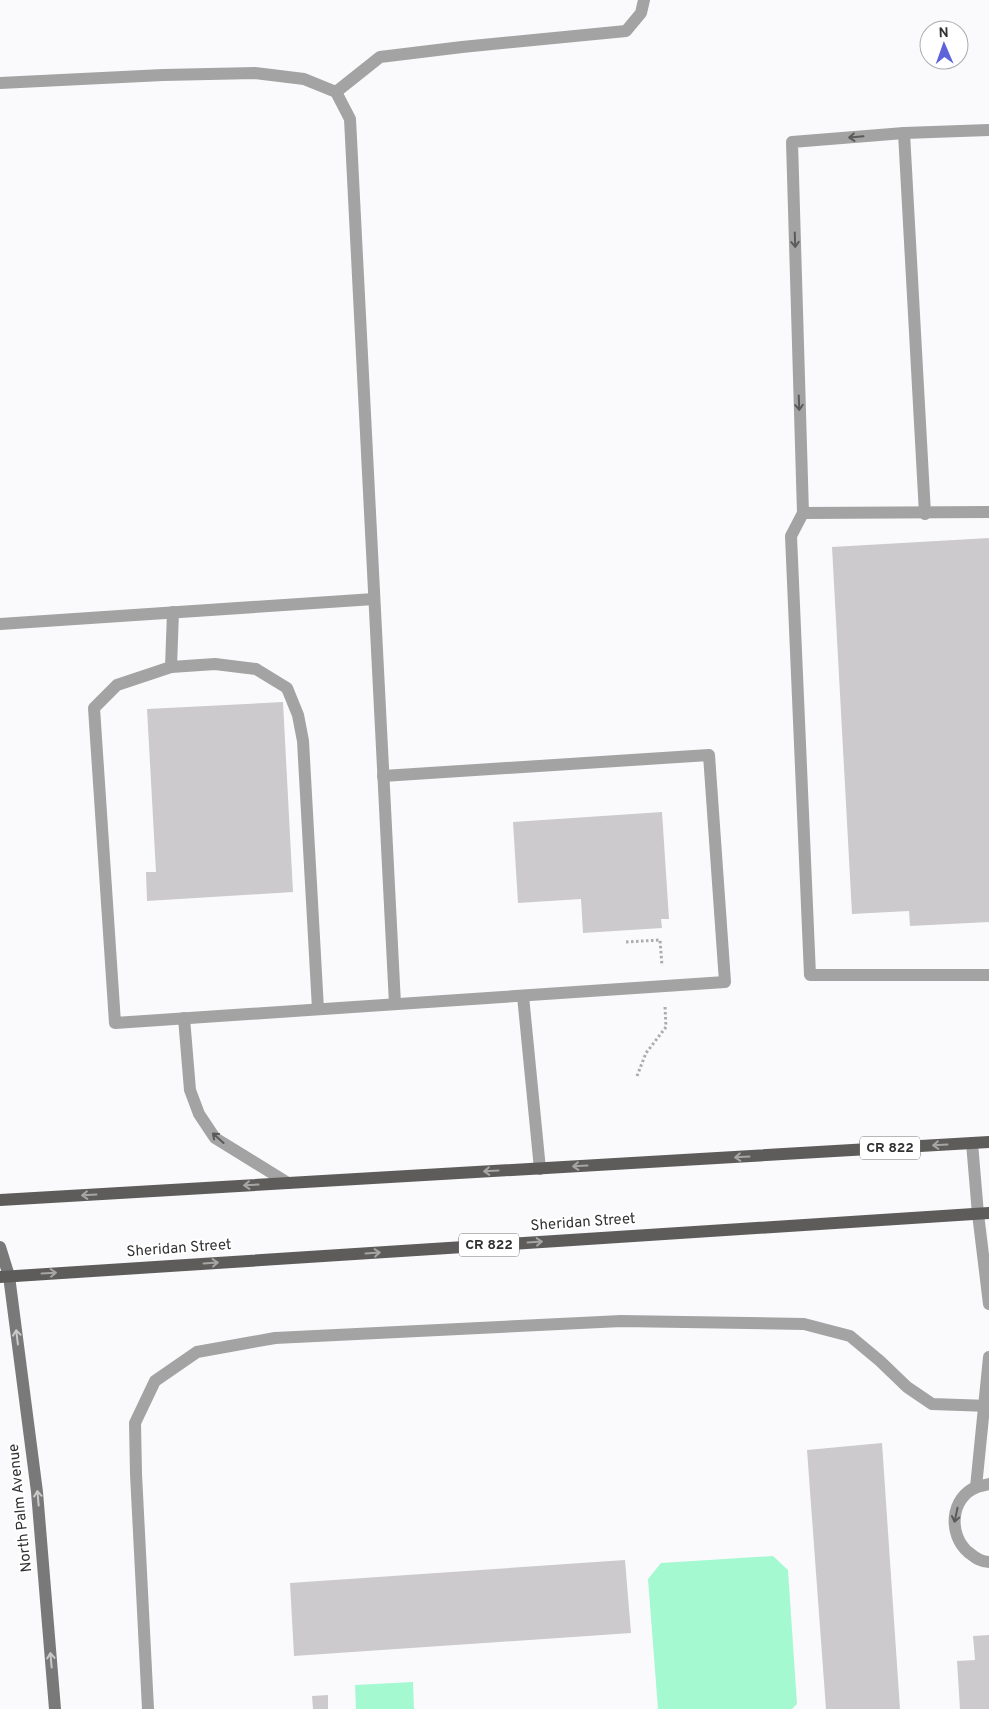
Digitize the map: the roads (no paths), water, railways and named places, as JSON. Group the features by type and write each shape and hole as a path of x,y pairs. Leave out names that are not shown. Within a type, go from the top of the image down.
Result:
{"main road":[{"name":"CR 822","path":"0,1200 989,1142"},
{"name":"Sheridan Street","path":"5,1276 983,1213"},
{"name":"North Palm Avenue","path":"0,1247 37,1492 55,1709"}],"lane":[{"path":"336,92 380,57 626,31 641,13 644,0"},
{"path":"0,83 162,75 254,73 304,79 336,92 350,119 395,1004"},
{"path":"989,130 904,133 792,142 803,513 791,536 810,976 989,975"},
{"path":"904,133 925,514"},
{"path":"803,513 925,514 989,512"},
{"path":"0,624 374,599"},
{"path":"171,667 173,612"},
{"path":"318,1009 303,740 298,715 287,688 256,669 214,664 171,667 117,685 94,708 115,1023 725,982 709,755 384,776"},
{"path":"524,996 540,1169"},
{"path":"184,1018 190,1090 199,1114 215,1138 288,1183"},
{"path":"972,1143 983,1213 989,1304"},
{"path":"148,1709 135,1423 155,1381 196,1352 275,1338 621,1321 804,1324 850,1336 907,1387 932,1404 987,1406"},
{"path":"976,1487 987,1406 989,1357"},
{"path":"989,1484 976,1487 964,1497 958,1505 954,1521 956,1535 961,1546 976,1559 989,1562"}]}
